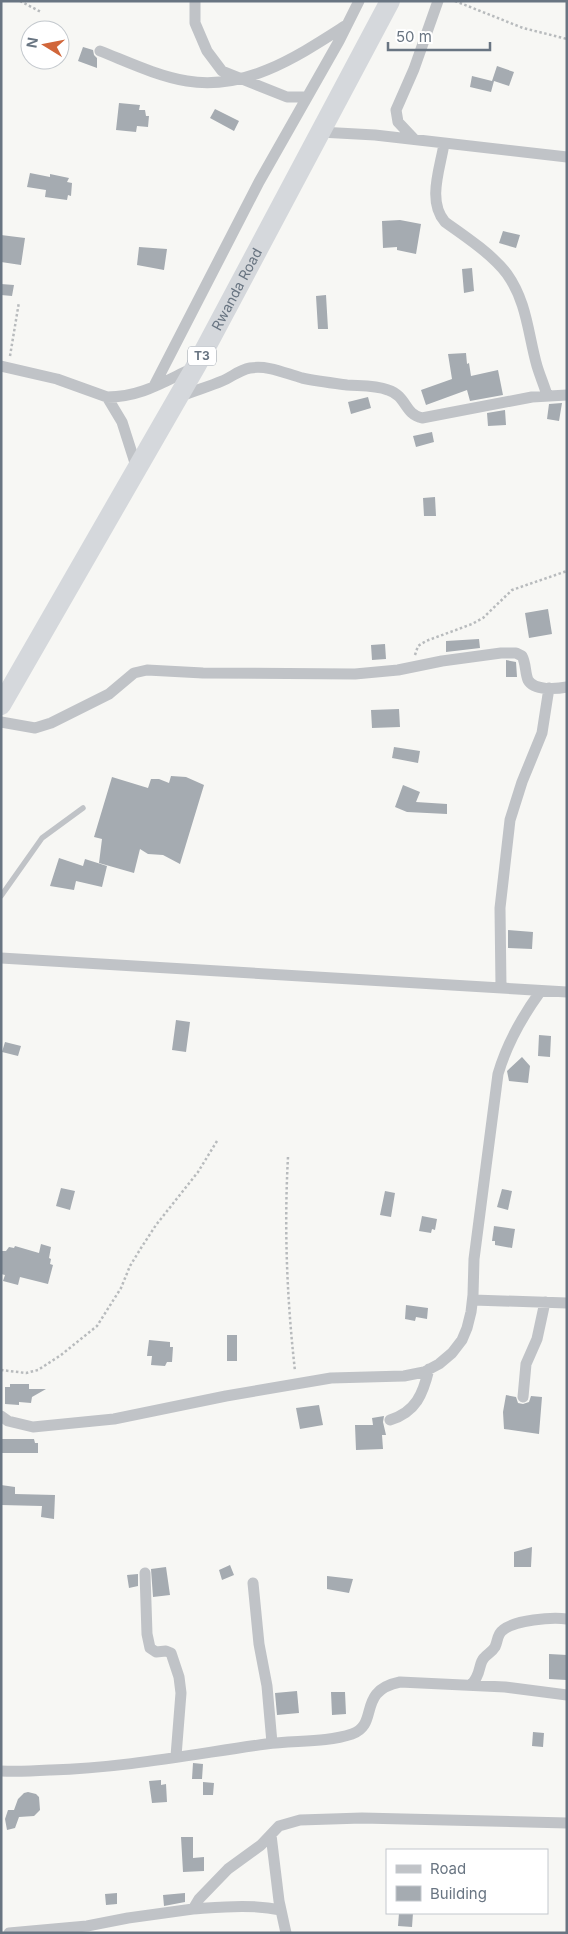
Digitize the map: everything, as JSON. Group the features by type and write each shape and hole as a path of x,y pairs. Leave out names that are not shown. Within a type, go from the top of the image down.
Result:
{"highway":[{"name":"Rwanda Road","path":"1,705 196,366 390,1"}],"street":[{"path":"195,1 195,23 206,51 222,71 287,97 307,97"},
{"path":"154,386 259,182 359,1"},
{"path":"414,139 398,122 396,110 414,69 438,1"},
{"path":"100,51 156,73 187,81 218,82 242,78 272,69 301,54 346,25"},
{"path":"320,132 414,139 567,157"},
{"path":"444,144 436,190 438,214 445,222 507,273 517,291 526,316 536,364 547,395"},
{"path":"5,367 56,379 107,397 130,396 196,366"},
{"path":"178,398 194,390 224,380 240,371 265,368 276,369 302,378 390,390 399,394 413,415 422,418 547,395 567,395"},
{"path":"107,397 122,422 137,469"},
{"path":"1,722 35,728 51,723 109,694 134,673 147,670 203,673 355,674 415,667 486,654 516,653 523,659 528,679 532,684 549,688 567,687"},
{"path":"501,987 500,908 510,820 522,782 542,733 549,688"},
{"path":"1,958 501,987 540,992 567,992"},
{"path":"4,1419 33,1427 114,1419 297,1383 331,1378 404,1376 429,1370 452,1353 468,1328 473,1300 474,1259 498,1074 506,1048 518,1024 540,992"},
{"path":"473,1300 567,1303"},
{"path":"523,1397 526,1364 539,1332 546,1302"},
{"path":"390,1420 401,1416 415,1405 429,1370"},
{"path":"144,1573 150,1648 156,1652 166,1651 171,1653 181,1684 181,1710 176,1756"},
{"path":"253,1583 259,1644 267,1686 272,1743"},
{"path":"471,1685 478,1679 484,1658 491,1652 499,1634 504,1629 522,1622 557,1618 567,1619"},
{"path":"1,1771 99,1768 272,1743 333,1738 361,1729 366,1722 376,1692 388,1685 400,1682 505,1687 567,1695"},
{"path":"193,1909 199,1899 228,1869 261,1845 279,1826 300,1820 362,1818 567,1823"},
{"path":"271,1834 286,1933"},
{"path":"10,1933 87,1926 193,1909 244,1905 281,1910"}],"lane":[{"path":"1,896 42,838 83,808"}],"path":[{"path":"20,1 41,12"},
{"path":"455,1 524,28 567,39"},
{"path":"5,367 19,302"},
{"path":"415,667 418,646 483,618 512,590 567,571"},
{"path":"1,1370 26,1373 38,1370 61,1355 97,1326 121,1288 130,1266 146,1240 198,1172 217,1141"},
{"path":"288,1157 286,1203 287,1268 290,1321 297,1383"}],"building":[{"path":"83,47 93,50 97,58 97,68 78,61"},
{"path":"497,66 514,72 509,86 494,81 491,92 470,87 472,76 492,81"},
{"path":"119,103 140,105 139,110 145,110 146,116 149,116 148,127 137,126 136,132 116,130"},
{"path":"215,109 239,121 234,131 210,118"},
{"path":"30,173 50,177 50,174 69,178 67,182 72,183 71,196 68,195 67,200 45,197 46,190 27,187"},
{"path":"400,220 421,224 416,254 397,250 397,247 383,248 382,221"},
{"path":"503,231 520,235 516,248 499,243"},
{"path":"1,235 25,238 21,265 1,262"},
{"path":"139,247 167,249 164,270 137,265"},
{"path":"472,268 474,291 464,293 462,269"},
{"path":"1,284 14,285 12,296 1,295"},
{"path":"326,295 328,329 318,329 316,296"},
{"path":"466,353 471,376 498,370 503,395 470,401 467,390 426,405 421,390 452,379 448,354"},
{"path":"368,397 371,408 351,414 348,402"},
{"path":"562,403 559,421 547,419 549,404"},
{"path":"505,410 506,425 488,426 487,413"},
{"path":"432,432 434,442 416,447 413,436"},
{"path":"435,497 436,516 424,516 423,498"},
{"path":"548,609 552,634 529,638 525,613"},
{"path":"479,639 480,648 446,652 446,641"},
{"path":"385,644 386,659 372,660 371,645"},
{"path":"506,660 516,662 517,677 506,677"},
{"path":"399,709 400,727 372,728 371,710"},
{"path":"394,747 420,751 418,763 392,758"},
{"path":"171,776 186,777 204,785 180,864 163,855 148,854 140,849 134,873 99,863 102,839 94,837 112,777 148,788 151,779 159,779 169,783"},
{"path":"403,785 420,792 416,802 447,804 447,814 407,812 395,807"},
{"path":"59,858 83,866 85,859 107,866 102,887 76,881 74,890 50,886"},
{"path":"508,930 533,932 532,949 508,948"},
{"path":"176,1020 190,1022 186,1052 172,1050"},
{"path":"539,1035 551,1036 550,1057 538,1056"},
{"path":"5,1042 21,1046 18,1056 2,1052"},
{"path":"522,1057 530,1066 528,1083 509,1081 507,1071"},
{"path":"61,1188 75,1191 70,1210 56,1206"},
{"path":"502,1189 512,1191 508,1210 497,1207"},
{"path":"385,1191 395,1193 391,1217 380,1215"},
{"path":"422,1216 437,1219 435,1230 432,1229 431,1233 419,1231"},
{"path":"494,1226 515,1229 512,1248 495,1245 495,1241 492,1241"},
{"path":"41,1244 51,1247 49,1258 51,1259 50,1264 53,1265 48,1284 20,1277 18,1285 3,1281 5,1275 1,1274 1,1251 6,1251 9,1247 14,1248 15,1246 39,1253"},
{"path":"406,1305 428,1308 427,1319 416,1317 415,1321 405,1319"},
{"path":"227,1335 237,1335 237,1361 227,1361"},
{"path":"149,1340 170,1342 170,1347 173,1347 172,1362 167,1362 165,1366 151,1365 152,1356 147,1356"},
{"path":"10,1384 29,1384 29,1389 46,1389 32,1397 31,1403 19,1402 19,1405 5,1404 5,1387 10,1387"},
{"path":"506,1395 516,1397 518,1403 523,1404 529,1402 531,1396 542,1397 539,1434 504,1429 503,1412"},
{"path":"319,1405 323,1425 300,1429 296,1408"},
{"path":"384,1416 383,1422 386,1435 382,1435 383,1449 356,1450 355,1425 373,1425 372,1418"},
{"path":"1,1439 34,1439 35,1443 38,1443 38,1453 1,1453"},
{"path":"1,1485 15,1487 15,1494 55,1495 54,1519 41,1517 42,1506 1,1505"},
{"path":"532,1547 531,1567 514,1567 514,1552"},
{"path":"230,1565 234,1575 222,1580 219,1570"},
{"path":"166,1567 170,1595 153,1597 151,1569"},
{"path":"138,1574 138,1586 129,1588 127,1575"},
{"path":"327,1576 353,1579 349,1593 327,1589"},
{"path":"549,1654 567,1655 567,1680 549,1679"},
{"path":"297,1691 299,1713 277,1715 275,1693"},
{"path":"331,1692 345,1692 346,1714 332,1715"},
{"path":"533,1732 544,1733 543,1747 532,1746"},
{"path":"193,1763 203,1764 202,1779 192,1779"},
{"path":"161,1780 161,1785 166,1784 167,1802 152,1803 149,1781"},
{"path":"203,1782 214,1783 213,1795 203,1795"},
{"path":"28,1792 39,1797 40,1810 34,1816 19,1817 15,1828 7,1830 5,1819 8,1810 14,1810 18,1799"},
{"path":"181,1837 193,1837 193,1858 204,1857 204,1871 183,1872"},
{"path":"117,1893 117,1904 106,1905 105,1894"},
{"path":"185,1893 185,1902 164,1906 163,1895"},
{"path":"399,1914 413,1914 412,1927 398,1926"}]}
